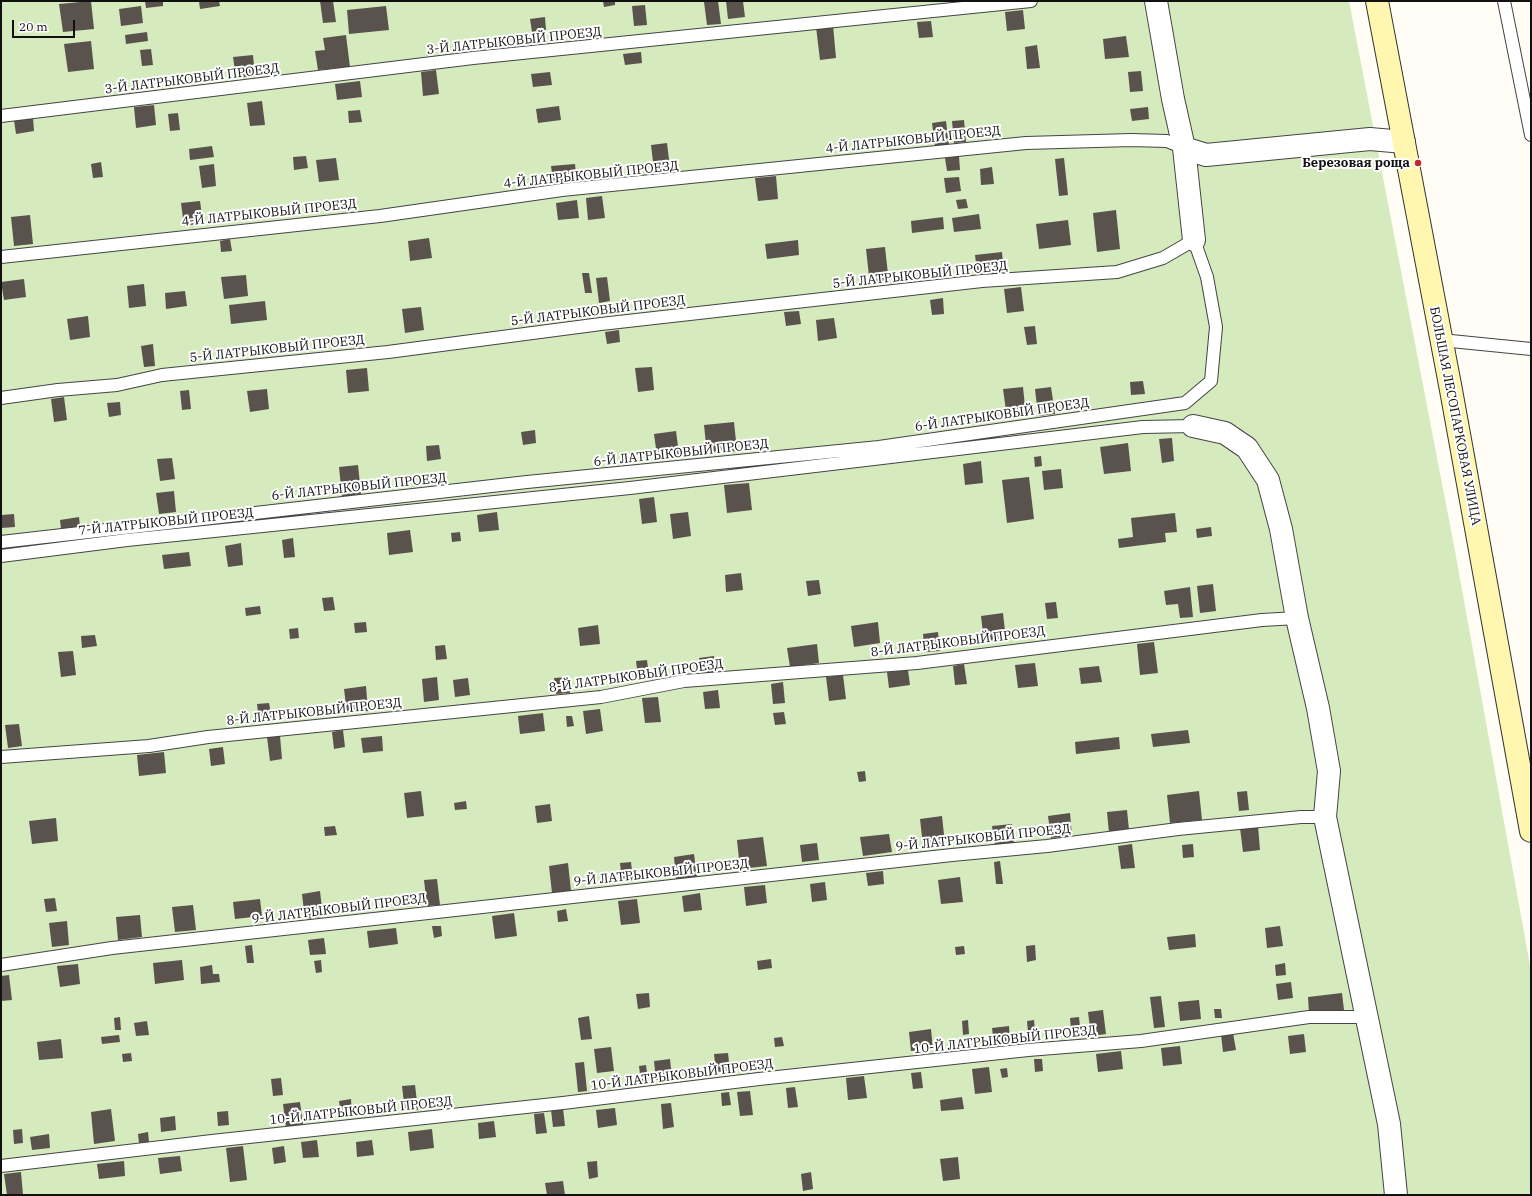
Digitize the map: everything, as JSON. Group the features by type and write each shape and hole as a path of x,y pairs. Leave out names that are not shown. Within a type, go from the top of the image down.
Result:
{"main road":[{"name":"БОЛЬШАЯ ЛЕСОПАРКОВАЯ УЛИЦА","path":"1377,1 1531,831"}],"street":[{"path":"1156,1 1173,98 1184,148 1194,240"},
{"path":"1184,148 1206,155 1370,139 1404,142"},
{"path":"1193,426 1225,433 1247,448 1268,480 1281,530 1297,618 1318,708 1329,771 1325,817 1389,1124 1396,1195"}],"lane":[{"name":"3-Й ЛАТРЫКОВЫЙ ПРОЕЗД","path":"1,116 473,58 1031,1"},
{"path":"1504,1 1531,135"},
{"name":"4-Й ЛАТРЫКОВЫЙ ПРОЕЗД","path":"1,257 380,216 562,190 1019,144 1131,140 1167,142 1184,148"},
{"name":"5-Й ЛАТРЫКОВЫЙ ПРОЕЗД","path":"1,398 58,390 117,385 162,375 388,352 601,324 982,282 1117,272 1163,258 1194,240"},
{"name":"6-Й ЛАТРЫКОВЫЙ ПРОЕЗД","path":"1,542 527,482 879,447 1185,404 1211,380 1216,328 1207,277 1194,240"},
{"path":"1441,340 1530,349"},
{"name":"7-Й ЛАТРЫКОВЫЙ ПРОЕЗД","path":"1,556 135,539 638,488 1143,427 1193,426"},
{"name":"8-Й ЛАТРЫКОВЫЙ ПРОЕЗД","path":"1,757 149,746 216,736 601,697 684,681 916,663 1262,620 1297,618"},
{"name":"9-Й ЛАТРЫКОВЫЙ ПРОЕЗД","path":"1,964 112,948 952,855 1047,846 1178,829 1301,817 1325,817"},
{"name":"10-Й ЛАТРЫКОВЫЙ ПРОЕЗД","path":"1,1166 220,1140 563,1103 759,1079 1028,1050 1141,1041 1309,1017 1367,1016"}],"green space":[{"path":"1,1 1349,1 1455,551 1531,971 1531,1195 1,1195"}],"building":[{"path":"91,1 94,29 63,32 59,4"},
{"path":"145,1 163,1 163,6 146,8"},
{"path":"199,1 219,1 220,6 200,9"},
{"path":"320,1 333,1 336,22 323,23"},
{"path":"603,1 615,1 615,5 604,7"},
{"path":"718,1 721,24 707,25 704,2"},
{"path":"726,1 743,1 745,17 728,19"},
{"path":"645,5 647,25 634,26 632,6"},
{"path":"141,6 143,23 121,26 119,9"},
{"path":"386,6 389,30 349,34 347,10"},
{"path":"1023,10 1025,29 1007,31 1005,12"},
{"path":"545,17 546,30 532,32 530,19"},
{"path":"931,21 933,37 919,38 917,22"},
{"path":"833,25 836,58 820,60 816,27"},
{"path":"147,32 148,41 126,44 125,35"},
{"path":"346,35 350,67 318,70 315,51 325,50 323,38"},
{"path":"1126,36 1129,57 1105,59 1103,39"},
{"path":"91,41 94,69 68,72 64,44"},
{"path":"1037,45 1040,68 1027,69 1025,47"},
{"path":"151,49 153,65 142,66 140,50"},
{"path":"641,52 642,63 625,65 623,54"},
{"path":"253,55 255,76 236,78 233,57"},
{"path":"436,70 439,94 423,96 421,72"},
{"path":"1141,71 1143,91 1130,92 1128,72"},
{"path":"550,72 552,85 533,87 531,74"},
{"path":"360,81 362,97 337,100 335,84"},
{"path":"262,101 265,125 250,126 247,103"},
{"path":"154,105 156,125 136,128 134,107"},
{"path":"559,106 561,120 538,123 536,109"},
{"path":"1148,107 1149,119 1132,121 1130,109"},
{"path":"360,110 362,122 349,123 348,111"},
{"path":"178,113 180,130 170,131 168,114"},
{"path":"33,118 34,131 16,134 14,120"},
{"path":"964,120 966,142 954,143 952,121"},
{"path":"946,121 949,145 935,146 932,123"},
{"path":"667,143 670,168 654,170 651,145"},
{"path":"212,146 214,157 190,160 189,149"},
{"path":"306,156 308,168 294,170 293,157"},
{"path":"959,156 960,170 947,171 945,158"},
{"path":"336,158 339,180 319,182 316,160"},
{"path":"1064,158 1068,195 1059,196 1055,159"},
{"path":"101,162 103,177 93,178 91,164"},
{"path":"214,164 216,186 202,188 199,166"},
{"path":"575,164 577,184 554,187 551,166"},
{"path":"992,167 994,184 981,185 980,169"},
{"path":"776,176 778,199 758,201 755,178"},
{"path":"959,177 961,191 946,193 944,178"},
{"path":"602,196 605,218 588,220 586,198"},
{"path":"966,199 968,208 958,209 956,200"},
{"path":"577,200 579,218 558,220 556,203"},
{"path":"200,201 203,223 184,226 181,203"},
{"path":"1116,210 1120,249 1097,252 1093,213"},
{"path":"979,214 981,229 954,232 952,218"},
{"path":"30,215 33,244 14,246 11,217"},
{"path":"943,217 944,229 912,233 911,221"},
{"path":"1068,220 1071,245 1039,249 1036,224"},
{"path":"429,238 432,258 410,261 408,241"},
{"path":"230,239 232,251 221,252 220,241"},
{"path":"798,240 799,255 767,259 765,244"},
{"path":"885,247 889,283 870,285 866,249"},
{"path":"1002,252 1004,275 978,279 975,255"},
{"path":"582,273 589,273 592,293 585,293"},
{"path":"246,275 248,296 224,299 221,277"},
{"path":"607,277 610,301 599,303 596,278"},
{"path":"24,279 26,297 4,300 1,282"},
{"path":"144,284 146,306 129,308 127,286"},
{"path":"1021,287 1024,311 1007,313 1004,289"},
{"path":"185,291 187,306 166,309 165,293"},
{"path":"943,298 944,314 932,315 930,300"},
{"path":"265,301 267,320 231,324 229,305"},
{"path":"421,307 424,330 405,333 402,309"},
{"path":"799,311 801,324 786,326 784,312"},
{"path":"88,316 90,337 70,340 67,319"},
{"path":"834,318 837,338 818,341 816,320"},
{"path":"1035,326 1037,344 1027,345 1024,327"},
{"path":"619,330 620,342 607,344 605,332"},
{"path":"153,344 155,366 144,367 141,346"},
{"path":"652,367 654,390 638,392 635,368"},
{"path":"367,368 369,391 348,393 346,370"},
{"path":"1143,381 1145,394 1131,395 1130,382"},
{"path":"1023,387 1026,416 1007,418 1003,389"},
{"path":"1051,387 1055,414 1038,416 1035,389"},
{"path":"267,389 269,409 250,412 247,391"},
{"path":"189,390 191,409 182,410 180,391"},
{"path":"64,397 67,420 54,422 51,399"},
{"path":"120,402 121,415 109,417 107,403"},
{"path":"734,422 737,451 707,454 704,425"},
{"path":"535,430 536,443 523,445 521,432"},
{"path":"676,431 679,454 657,456 654,434"},
{"path":"1172,438 1174,461 1162,463 1159,439"},
{"path":"1128,443 1131,471 1104,474 1100,447"},
{"path":"439,445 441,459 427,461 426,446"},
{"path":"1041,456 1042,466 1035,467 1034,457"},
{"path":"172,458 175,479 160,481 157,459"},
{"path":"981,461 983,483 965,485 963,464"},
{"path":"358,465 361,494 342,497 339,467"},
{"path":"1061,469 1063,488 1044,490 1042,471"},
{"path":"1029,477 1034,519 1007,523 1002,480"},
{"path":"749,483 752,510 727,513 724,485"},
{"path":"174,491 176,512 159,514 156,493"},
{"path":"654,497 657,522 642,524 639,499"},
{"path":"497,512 499,530 479,532 477,515"},
{"path":"688,512 691,536 673,539 670,514"},
{"path":"1175,513 1177,532 1165,533 1166,542 1119,548 1118,539 1133,537 1131,518"},
{"path":"14,514 15,527 1,528 1,515"},
{"path":"79,517 80,526 61,529 60,520"},
{"path":"1211,527 1212,536 1197,538 1196,529"},
{"path":"410,530 413,552 389,555 387,533"},
{"path":"460,532 461,541 452,542 451,533"},
{"path":"293,538 295,557 284,558 282,540"},
{"path":"241,543 243,565 228,567 225,546"},
{"path":"189,552 191,566 164,569 162,555"},
{"path":"741,573 743,590 726,592 725,575"},
{"path":"819,580 821,594 808,596 806,581"},
{"path":"1213,584 1216,611 1200,613 1197,586"},
{"path":"1190,587 1193,617 1180,618 1178,604 1166,605 1164,591"},
{"path":"333,597 335,610 324,611 322,598"},
{"path":"1056,602 1058,618 1047,619 1045,603"},
{"path":"260,606 261,614 246,616 245,608"},
{"path":"1003,613 1006,640 984,642 981,616"},
{"path":"366,622 367,632 355,633 354,623"},
{"path":"878,622 880,643 854,647 851,626"},
{"path":"598,625 600,644 580,646 578,628"},
{"path":"298,628 299,638 290,639 289,629"},
{"path":"938,632 940,651 925,652 923,634"},
{"path":"95,635 97,646 82,648 81,636"},
{"path":"1154,642 1158,673 1140,675 1137,644"},
{"path":"817,644 819,663 790,667 787,648"},
{"path":"445,645 447,659 436,660 435,646"},
{"path":"73,651 76,675 61,677 58,652"},
{"path":"714,656 716,673 701,675 699,658"},
{"path":"647,660 649,676 638,677 636,661"},
{"path":"1035,663 1038,686 1018,688 1015,665"},
{"path":"964,664 967,684 955,685 953,666"},
{"path":"1099,666 1102,682 1081,684 1079,668"},
{"path":"908,670 910,685 889,688 887,672"},
{"path":"843,675 846,699 829,701 826,677"},
{"path":"437,677 439,700 424,702 422,679"},
{"path":"569,677 570,693 556,694 554,678"},
{"path":"468,678 470,695 455,697 453,680"},
{"path":"783,682 785,703 773,704 771,684"},
{"path":"366,686 368,711 347,713 344,689"},
{"path":"718,690 720,708 705,709 703,692"},
{"path":"658,697 661,722 645,723 642,698"},
{"path":"269,703 272,719 259,720 257,704"},
{"path":"600,709 603,731 586,734 583,711"},
{"path":"784,712 786,724 775,725 773,713"},
{"path":"543,713 545,731 520,734 518,716"},
{"path":"566,716 572,716 574,726 567,727"},
{"path":"19,724 22,746 8,748 5,725"},
{"path":"343,730 345,747 334,749 332,732"},
{"path":"1188,730 1190,743 1153,747 1151,734"},
{"path":"280,736 282,759 270,761 267,737"},
{"path":"382,736 383,751 363,753 361,738"},
{"path":"1119,737 1120,749 1076,754 1075,742"},
{"path":"223,747 225,764 211,766 209,749"},
{"path":"164,752 166,773 139,776 137,755"},
{"path":"865,771 866,781 859,782 857,772"},
{"path":"421,791 424,816 407,818 404,793"},
{"path":"1199,791 1202,820 1170,823 1167,795"},
{"path":"1247,791 1249,810 1239,811 1237,792"},
{"path":"466,801 467,809 455,810 454,803"},
{"path":"550,804 552,821 537,823 535,806"},
{"path":"1127,810 1129,830 1109,833 1107,812"},
{"path":"1070,813 1072,836 1051,838 1048,816"},
{"path":"942,816 945,844 923,846 920,819"},
{"path":"56,818 58,841 32,844 29,821"},
{"path":"1012,824 1014,843 995,846 992,826"},
{"path":"335,826 337,835 325,836 324,827"},
{"path":"1258,826 1260,850 1243,852 1240,828"},
{"path":"889,834 892,852 863,856 860,837"},
{"path":"763,837 767,866 740,869 737,840"},
{"path":"817,843 819,860 802,862 800,845"},
{"path":"1132,844 1135,868 1121,869 1118,846"},
{"path":"1193,844 1194,857 1183,858 1182,845"},
{"path":"694,854 697,877 676,879 674,857"},
{"path":"1000,861 1003,884 996,884 994,862"},
{"path":"631,862 633,880 622,882 620,863"},
{"path":"568,863 571,891 552,893 549,866"},
{"path":"883,871 884,884 868,886 866,873"},
{"path":"960,877 963,902 941,904 938,880"},
{"path":"437,879 440,905 427,906 424,880"},
{"path":"825,882 827,900 812,902 810,884"},
{"path":"765,885 767,903 746,906 744,887"},
{"path":"320,891 323,917 305,919 302,894"},
{"path":"700,893 702,910 684,912 682,896"},
{"path":"55,898 57,911 46,912 44,899"},
{"path":"260,899 262,916 235,919 233,902"},
{"path":"637,899 640,923 621,925 618,901"},
{"path":"193,905 196,930 175,932 172,907"},
{"path":"566,909 568,921 558,922 557,911"},
{"path":"514,913 517,936 495,939 492,916"},
{"path":"140,915 142,937 118,940 116,917"},
{"path":"67,921 69,945 52,947 49,923"},
{"path":"432,926 441,926 442,936 434,938"},
{"path":"1280,926 1283,946 1267,948 1265,928"},
{"path":"396,928 398,944 369,948 367,931"},
{"path":"1195,934 1196,947 1169,950 1167,937"},
{"path":"324,938 326,954 310,955 308,940"},
{"path":"252,945 254,963 247,963 245,946"},
{"path":"1035,945 1036,960 1027,962 1026,946"},
{"path":"964,946 965,954 956,955 955,947"},
{"path":"771,959 772,968 758,970 757,961"},
{"path":"182,960 184,980 155,984 153,963"},
{"path":"321,960 322,972 316,973 314,961"},
{"path":"1285,963 1286,975 1276,976 1275,965"},
{"path":"78,964 80,984 60,987 57,966"},
{"path":"212,965 213,974 219,974 220,982 201,984 200,967"},
{"path":"9,975 12,1000 1,1001 1,976"},
{"path":"1291,982 1293,998 1278,1000 1276,984"},
{"path":"649,993 650,1007 638,1009 636,994"},
{"path":"1342,993 1344,1010 1309,1014 1308,997"},
{"path":"1161,996 1165,1027 1154,1028 1150,997"},
{"path":"1199,1000 1201,1019 1180,1021 1178,1002"},
{"path":"1214,1009 1221,1009 1222,1018 1215,1018"},
{"path":"1103,1010 1106,1034 1091,1036 1088,1012"},
{"path":"589,1016 592,1039 581,1040 578,1018"},
{"path":"120,1017 121,1030 115,1030 114,1018"},
{"path":"1079,1017 1080,1027 1071,1029 1070,1018"},
{"path":"968,1020 969,1034 963,1035 962,1021"},
{"path":"1034,1020 1035,1031 1028,1032 1027,1021"},
{"path":"147,1021 149,1035 136,1036 134,1023"},
{"path":"1009,1026 1010,1042 994,1044 992,1028"},
{"path":"931,1029 933,1049 911,1051 909,1032"},
{"path":"1233,1033 1236,1050 1223,1052 1221,1034"},
{"path":"1304,1034 1306,1052 1290,1054 1288,1036"},
{"path":"119,1035 120,1042 102,1044 101,1037"},
{"path":"782,1037 784,1046 775,1047 774,1038"},
{"path":"61,1039 63,1058 39,1060 37,1042"},
{"path":"1180,1046 1182,1064 1163,1066 1161,1048"},
{"path":"611,1047 614,1071 597,1073 594,1049"},
{"path":"1121,1051 1123,1069 1098,1072 1096,1054"},
{"path":"131,1053 132,1061 123,1062 122,1054"},
{"path":"728,1053 730,1071 716,1072 714,1054"},
{"path":"670,1059 672,1078 656,1080 654,1061"},
{"path":"1034,1059 1042,1059 1043,1071 1035,1072"},
{"path":"584,1062 587,1091 578,1092 575,1063"},
{"path":"646,1065 648,1081 641,1082 639,1066"},
{"path":"989,1067 992,1092 975,1094 972,1069"},
{"path":"1007,1068 1008,1077 1002,1078 1000,1069"},
{"path":"921,1072 923,1088 913,1089 911,1073"},
{"path":"864,1076 867,1098 848,1100 846,1078"},
{"path":"281,1078 283,1095 273,1096 271,1079"},
{"path":"415,1085 418,1110 405,1111 402,1086"},
{"path":"795,1087 798,1107 788,1108 786,1088"},
{"path":"750,1091 753,1115 740,1116 737,1092"},
{"path":"729,1092 731,1105 722,1106 721,1093"},
{"path":"962,1097 964,1109 941,1111 940,1100"},
{"path":"351,1099 352,1115 341,1117 339,1101"},
{"path":"300,1102 303,1125 286,1127 283,1104"},
{"path":"671,1103 674,1127 663,1129 661,1104"},
{"path":"563,1108 565,1126 553,1127 551,1110"},
{"path":"615,1108 617,1125 598,1128 596,1110"},
{"path":"111,1109 115,1141 94,1144 91,1112"},
{"path":"228,1111 229,1125 218,1126 217,1112"},
{"path":"544,1113 547,1133 536,1134 534,1114"},
{"path":"175,1116 176,1130 161,1132 160,1118"},
{"path":"494,1121 496,1137 479,1139 478,1123"},
{"path":"22,1129 23,1143 14,1144 13,1130"},
{"path":"432,1129 434,1148 410,1151 408,1132"},
{"path":"148,1132 149,1142 139,1143 138,1134"},
{"path":"49,1134 50,1148 32,1150 30,1137"},
{"path":"317,1140 319,1157 303,1158 301,1142"},
{"path":"372,1140 374,1155 357,1157 356,1142"},
{"path":"243,1146 247,1180 230,1182 226,1148"},
{"path":"284,1146 286,1162 274,1164 272,1148"},
{"path":"180,1156 182,1171 160,1174 158,1158"},
{"path":"958,1157 960,1179 943,1181 940,1159"},
{"path":"124,1161 125,1176 99,1179 97,1164"},
{"path":"597,1161 598,1177 589,1179 587,1162"},
{"path":"21,1172 23,1195 7,1195 4,1174"},
{"path":"811,1172 813,1189 803,1191 801,1174"},
{"path":"563,1181 565,1195 547,1195 545,1183"}],"place":[{"name":"Березовая роща","path":"1418,163"}]}
